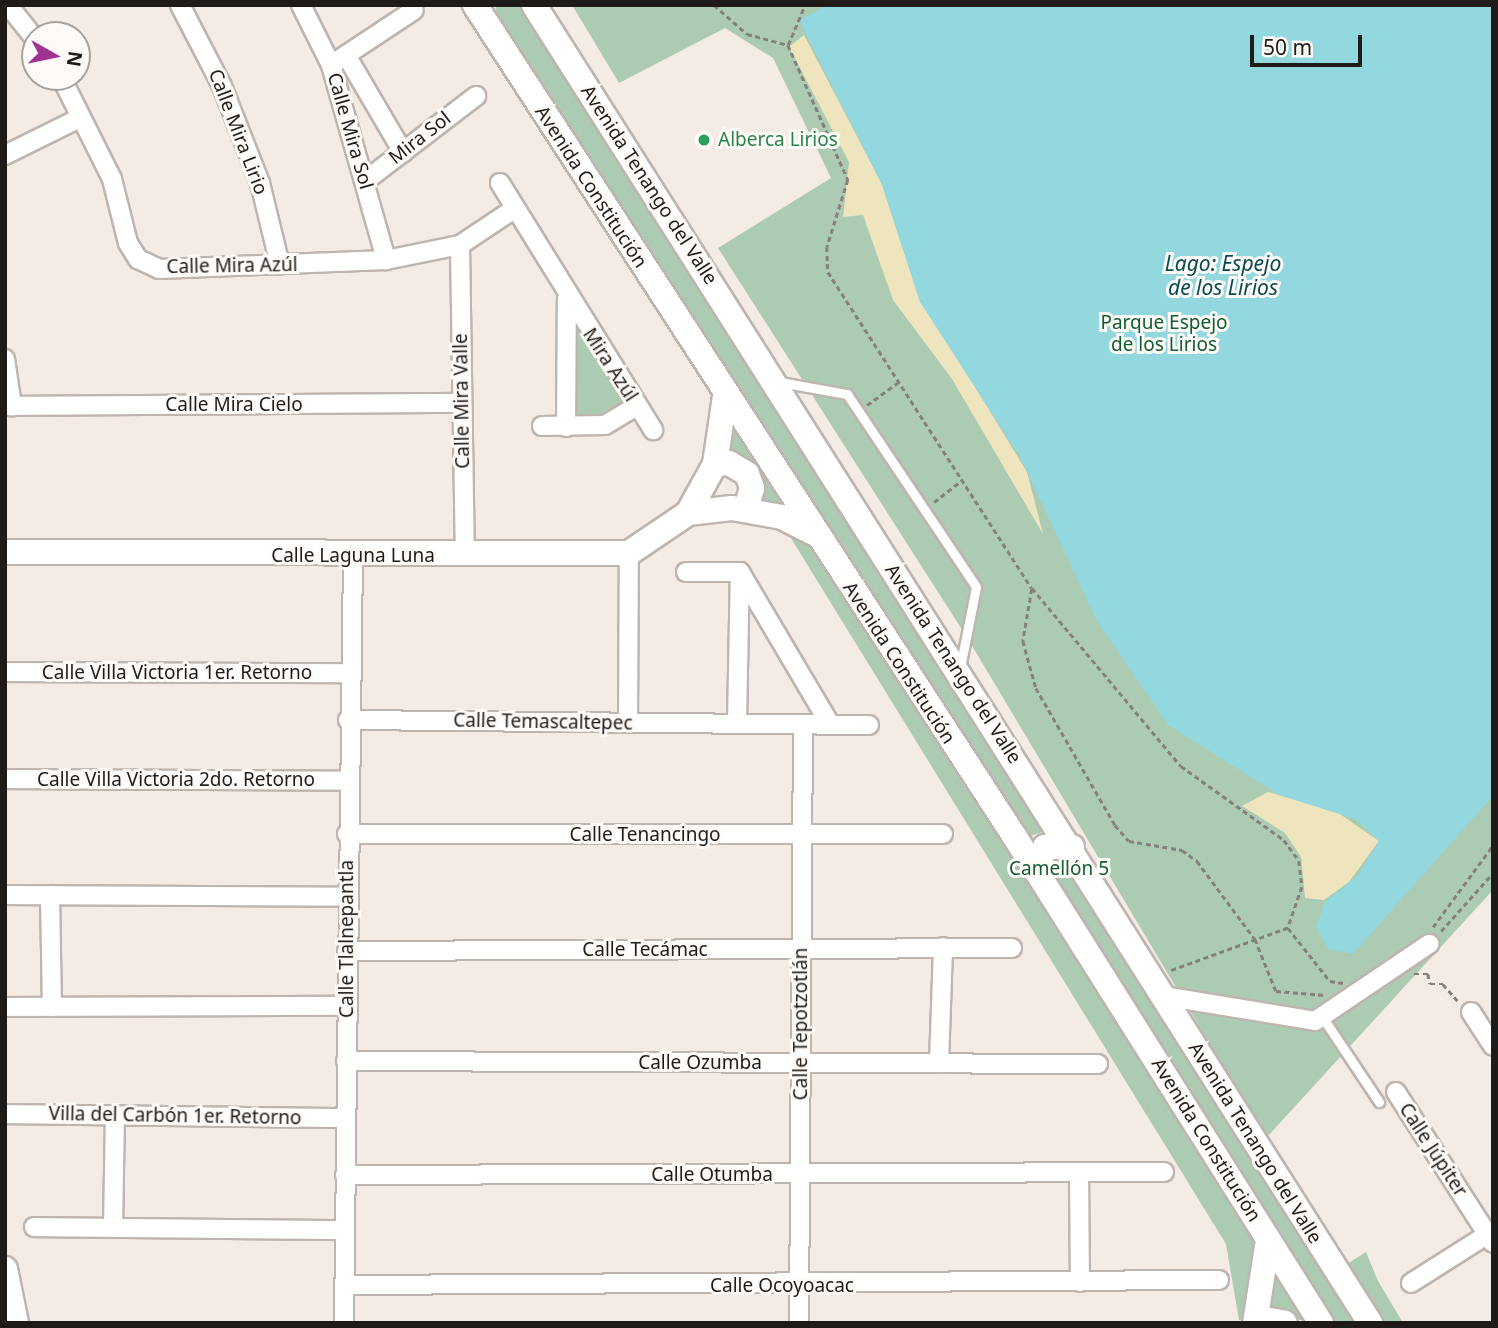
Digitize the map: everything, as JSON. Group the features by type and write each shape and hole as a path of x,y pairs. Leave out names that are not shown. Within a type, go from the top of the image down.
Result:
{"main road":[{"name":"Avenida Constitución","path":"475,5 814,534 1013,834 1321,1323"},
{"path":"494,5 494,35"},
{"name":"Avenida Tenango del Valle","path":"534,6 958,674 1072,847 1158,989 1370,1323"},
{"path":"629,553 688,513 715,464 725,396"},
{"path":"715,464 729,463 747,474 752,488 746,509"},
{"path":"688,513 746,509 814,534"},
{"name":"Calle Laguna Luna","path":"5,552 353,556 629,553"},
{"path":"1013,834 1038,837 1049,811"},
{"path":"1036,871 1045,847 1072,847"},
{"path":"1268,1240 1257,1320 1285,1323"},
{"path":"5,1269 16,1323"}],"street":[{"path":"8,5 21,21"},
{"name":"Calle Mira Lirio","path":"180,5 222,86 260,183 280,265"},
{"name":"Calle Mira Sol","path":"301,5 331,65 386,260"},
{"path":"331,65 414,10"},
{"path":"346,55 402,152"},
{"name":"Calle Mira Azúl","path":"67,91 112,179 138,259 159,269 386,260 460,245 514,209"},
{"name":"Mira Sol","path":"365,181 476,96"},
{"path":"5,155 80,118"},
{"name":"Mira Azúl","path":"500,183 567,299 653,430"},
{"name":"Calle Mira Valle","path":"460,245 465,556"},
{"name":"Mira Azúl","path":"566,427 567,299"},
{"path":"5,359 9,406"},
{"name":"Calle Mira Cielo","path":"9,406 462,403"},
{"path":"542,426 605,425 636,406"},
{"path":"628,722 629,553"},
{"name":"Calle Tlalnepantla","path":"344,1323 348,673 353,556"},
{"path":"686,572 740,572"},
{"path":"737,723 740,572"},
{"path":"740,572 830,724"},
{"name":"Calle Villa Victoria 1er. Retorno","path":"5,672 348,673"},
{"name":"Calle Temascaltepec","path":"348,720 869,725"},
{"name":"Calle Tepotzotlán","path":"799,1323 803,725"},
{"name":"Calle Villa Victoria 2do. Retorno","path":"5,779 348,780"},
{"name":"Calle Tenancingo","path":"347,834 943,834"},
{"path":"5,895 347,897"},
{"path":"50,895 52,1007"},
{"path":"1158,989 1288,1019 1323,1018 1401,967 1429,938"},
{"path":"939,1063 943,947"},
{"name":"Calle Tecámac","path":"346,951 1012,948"},
{"path":"5,1007 346,1006"},
{"path":"1471,1012 1493,1046"},
{"name":"Calle Ozumba","path":"346,1061 1098,1064"},
{"name":"Calle Júpiter","path":"1396,1092 1491,1236"},
{"name":"Villa del Carbón 1er. Retorno","path":"5,1114 345,1118"},
{"path":"113,1228 115,1117"},
{"path":"1079,1172 1080,1282"},
{"name":"Calle Otumba","path":"345,1175 1164,1172"},
{"path":"34,1227 345,1230"},
{"path":"1411,1283 1491,1236"},
{"name":"Calle Ocoyoacac","path":"345,1285 799,1286 1219,1280"}],"lane":[{"path":"772,381 848,394 976,587 958,674"},
{"path":"1323,1018 1379,1102"}],"path":[{"path":"714,5 747,34 788,45"},
{"path":"805,5 788,45 848,180 827,247 828,272 1032,588 1181,766 1284,840 1299,861 1302,887 1288,928"},
{"path":"858,411 899,382"},
{"path":"925,510 962,480"},
{"path":"1032,588 1023,641 1035,688 1115,825 1129,841 1182,850 1197,861 1255,939 1276,991 1326,995 1342,983"},
{"path":"1429,938 1493,845"},
{"path":"1429,938 1493,873"},
{"path":"1158,989 1255,939 1288,928"},
{"path":"1288,928 1329,981 1342,983 1354,980"},
{"path":"1401,967 1416,978 1428,974 1430,984 1443,984 1471,1012"}],"green space":[{"path":"496,5 531,5 1042,832 1025,838 495,16"},
{"name":"Lago: Espejo de los Lirios","path":"572,5 1493,5 1493,890 1266,1138 968,639 718,248 831,178 773,58 725,28 619,83"},
{"path":"571,310 632,405 605,422 570,424"},
{"path":"729,409 802,523 754,503 724,451"},
{"path":"781,522 811,537 1264,1240 1247,1319 1239,1320 1226,1244"},
{"name":"Camellón 5","path":"1057,844 1369,1323 1322,1323 1037,858"},
{"path":"1272,1252 1316,1323 1266,1314"},
{"path":"1366,1252 1378,1281 1403,1323 1383,1323 1347,1264"}],"sand":[{"path":"804,35 881,182 917,292 1027,472 1043,534 952,379 893,300 863,215 843,217 849,162 789,47"},
{"path":"1268,792 1334,810 1379,841 1349,882 1324,900 1305,898 1301,857 1285,833 1242,806"}],"water":[{"name":"Lago: Espejo de los Lirios","path":"829,5 1493,5 1493,796 1353,954 1328,949 1316,927 1325,902 1358,875 1379,841 1355,819 1279,795 1168,725 1097,621 1020,457 920,302 883,187 799,20"}],"place":[{"name":"Alberca Lirios","path":"704,140"}],"park label":[{"name":"Parque Espejo de los Lirios","path":"1164,334"}]}
